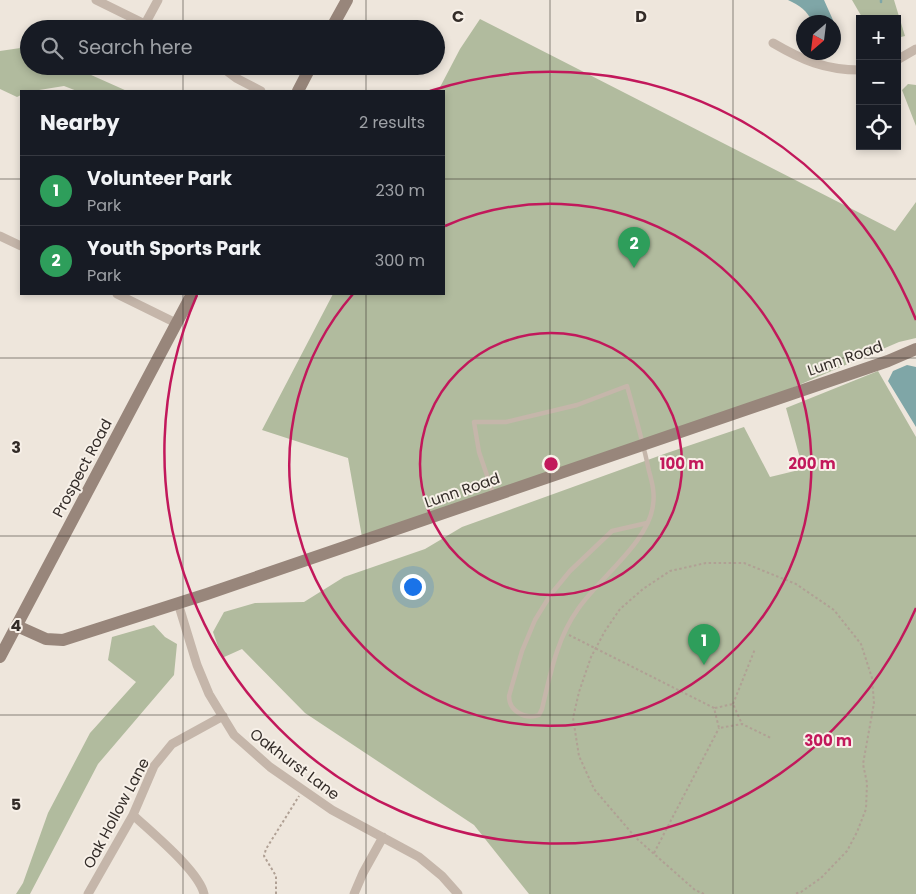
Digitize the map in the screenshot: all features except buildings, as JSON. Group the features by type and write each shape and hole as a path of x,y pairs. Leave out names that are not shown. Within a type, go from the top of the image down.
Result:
{"street":[{"path":"96,0 137,20"},
{"path":"147,20 158,0"},
{"path":"336,20 347,0"},
{"path":"773,43 793,55 817,64 833,69 856,70"},
{"path":"901,58 916,50"},
{"path":"232,75 259,90"},
{"path":"299,90 306,75"},
{"path":"0,236 20,246"},
{"path":"119,295 176,323"},
{"name":"Prospect Road","path":"0,657 191,295"},
{"name":"Lunn Road","path":"17,626 46,639 63,640 178,603 644,445 888,361 916,349"},
{"name":"Oakhurst Lane","path":"178,603 197,665 209,694 234,735 270,767 332,810 419,857 442,876 458,894"},
{"name":"Oak Hollow Lane","path":"88,894 133,815 154,766 172,744 223,716"},
{"path":"133,815 175,854 202,886 204,894"},
{"path":"354,894 363,873 383,837"}],"lane":[{"path":"494,496 480,452 474,422 506,422 577,404 627,386 644,445 654,495 653,507 647,523 634,546 593,589 577,610 553,661 542,709 539,715 532,717 514,710 509,703 509,696 522,651 535,620 551,594 570,571 612,531 647,523"}],"path":[{"path":"704,894 695,890 636,838 594,789 579,756 573,718 579,692 595,649 620,609 643,589 670,571 706,563 744,563 796,584 834,610 861,644 872,678 874,703 863,764 867,783 866,809 847,852 821,878 801,892 794,894"},
{"path":"565,633 714,708 733,704"},
{"path":"742,724 733,704 755,649"},
{"path":"654,853 718,728 714,708"},
{"path":"718,728 742,724 771,738"},
{"path":"276,894 278,884 276,876 264,856 278,830 304,790"}],"green space":[{"path":"852,0 894,0 899,15 861,15"},
{"path":"480,19 895,231 916,202 916,338 899,342 764,400 362,537 348,458 262,430 332,295 445,295 445,90 439,90 460,49"},
{"path":"901,23 905,36 901,37"},
{"path":"20,48 20,75 91,75 125,90 74,90 64,86 39,90 20,90 20,96 17,97 0,89 0,51"},
{"path":"908,84 916,85 916,126 902,90"},
{"path":"878,371 916,437 916,894 529,894 474,825 305,713 242,649 222,658 213,632 224,612 255,603 304,602 344,577 425,549 462,527 744,427 770,477 803,469 786,408"},
{"path":"154,625 165,637 177,644 174,675 98,764 30,894 16,894 23,883 48,813 90,733 136,682 108,660 112,637"}],"water":[{"path":"788,0 824,0 831,15 808,15 796,4"},
{"path":"907,365 916,367 916,427 888,381 893,371"}],"place":[{"name":"Youth Sports Park","path":"634,268"},
{"name":"Volunteer Park","path":"704,665"}]}
